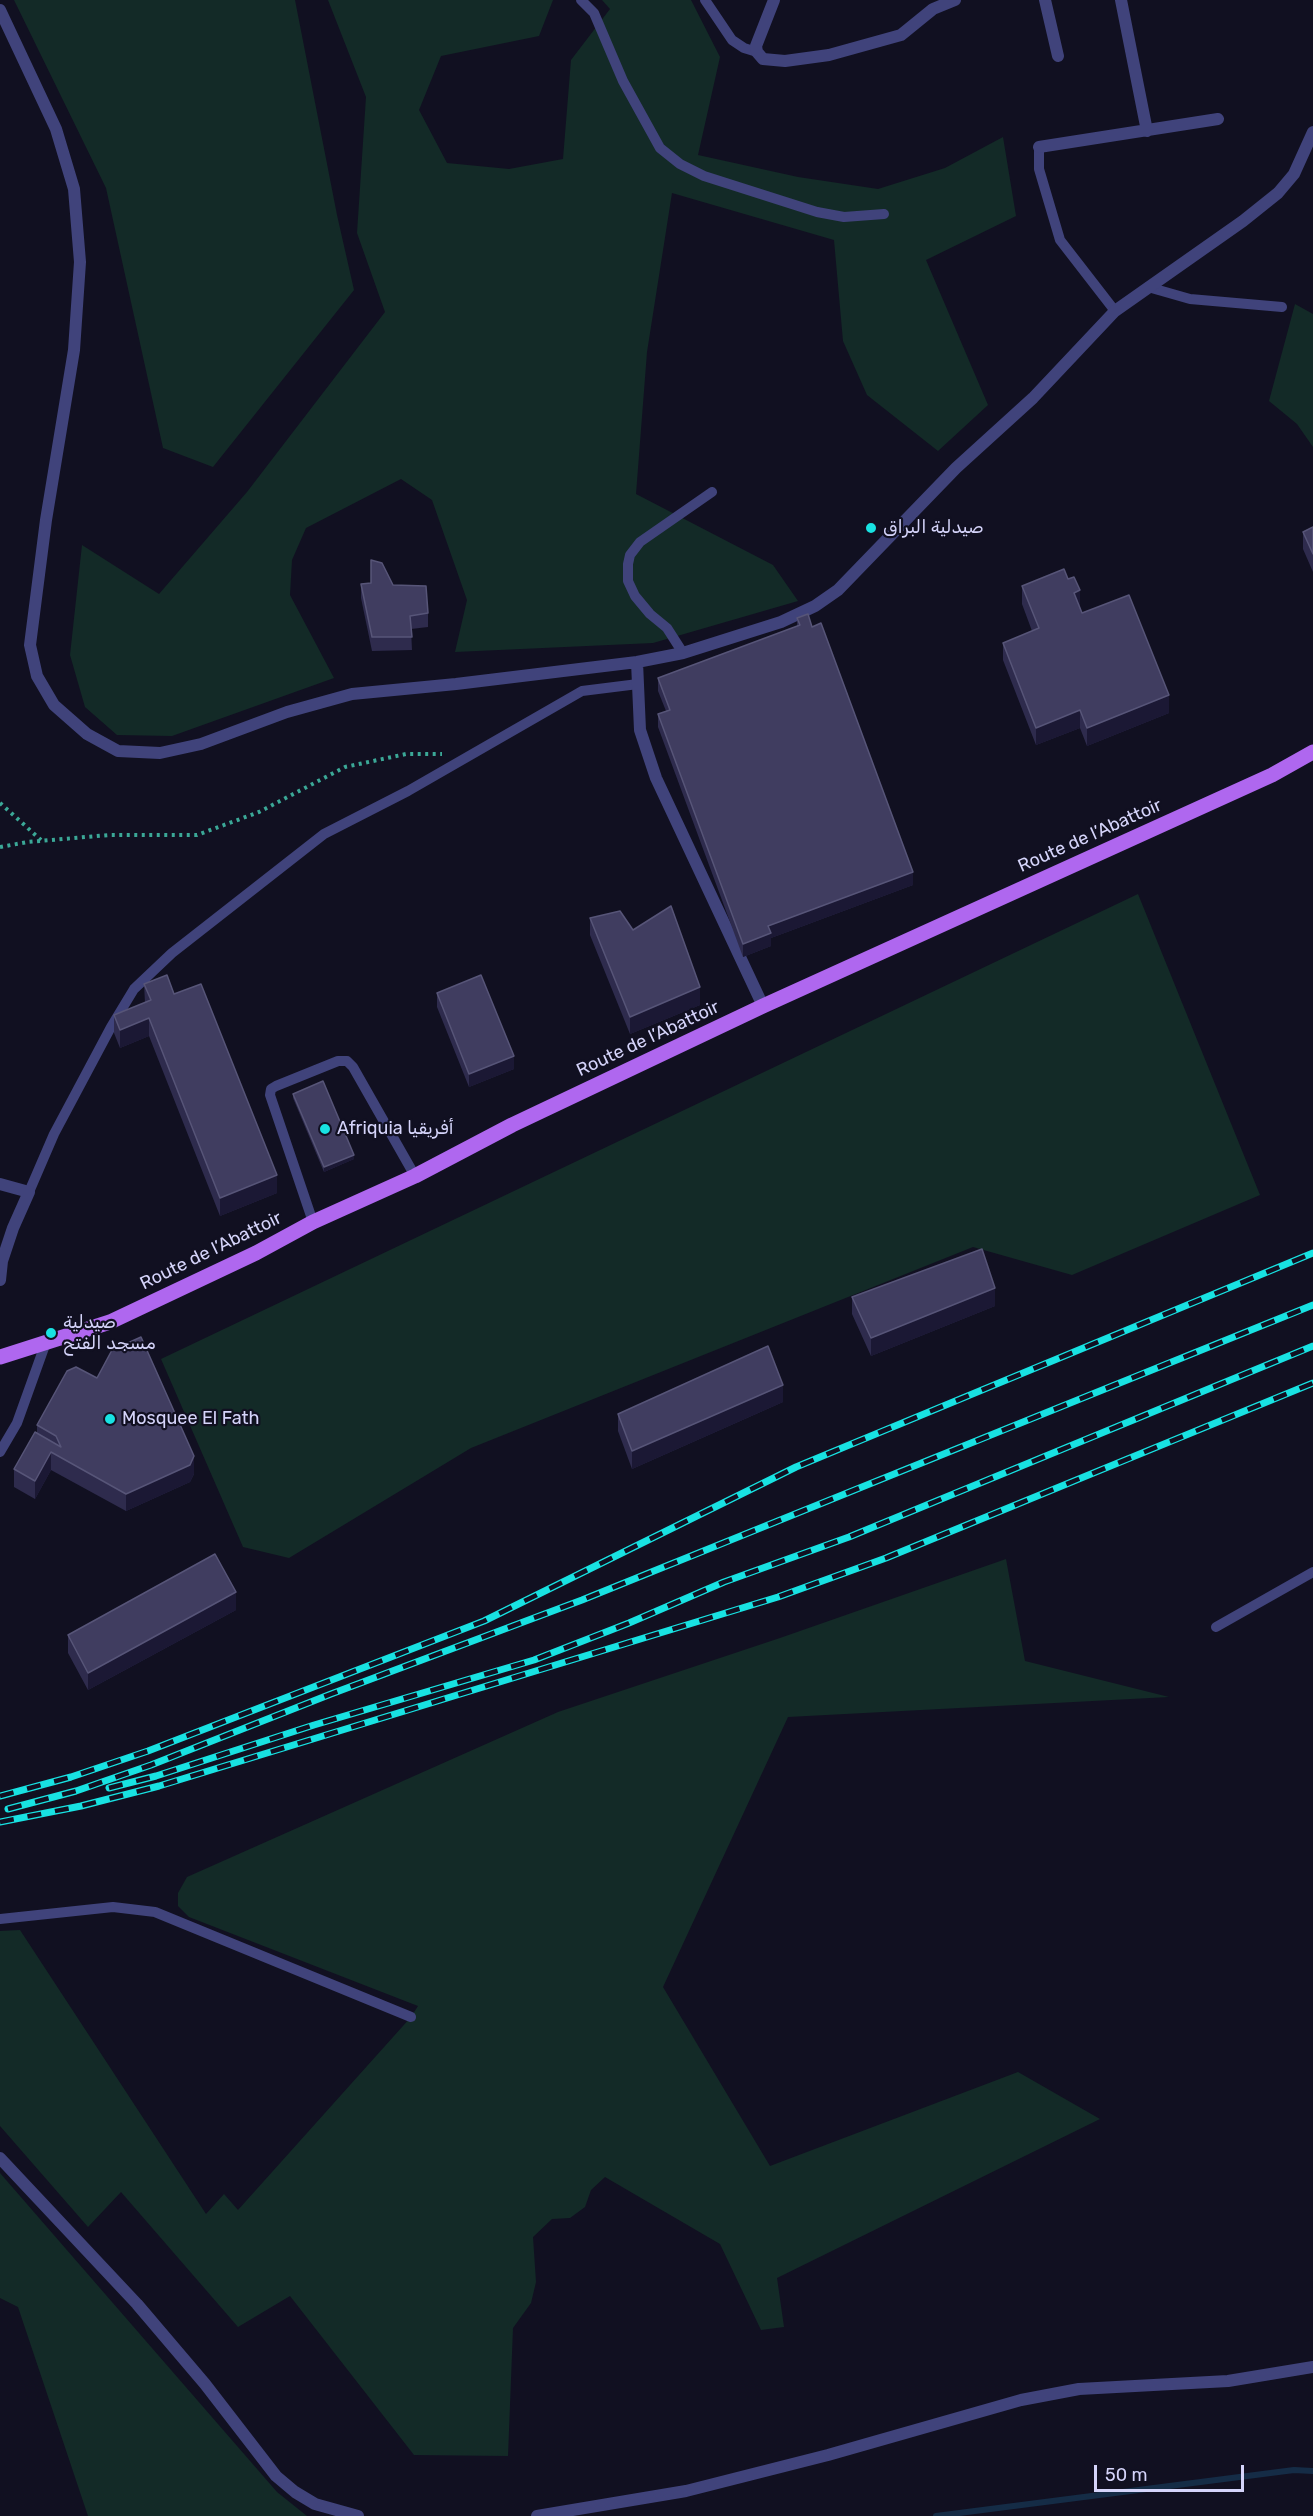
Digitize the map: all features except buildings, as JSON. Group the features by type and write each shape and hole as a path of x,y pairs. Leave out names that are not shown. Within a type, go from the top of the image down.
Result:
{"main road":[{"name":"Route de l’Abattoir","path":"0,1357 45,1345 110,1322 256,1253 313,1222 415,1176 512,1125 763,1006 1272,775 1313,752"}],"street":[{"path":"774,0 756,46 757,52 763,58 785,61 829,55 881,42 907,32 933,9 955,0"},
{"path":"1045,0 1058,56"},
{"path":"1122,0 1147,131"},
{"path":"0,10 56,129 74,189 81,262 74,350 46,520 30,645 37,676 54,705 87,734 118,751 160,753 201,744 287,712 352,694 637,662 683,653 781,622 815,606 838,590 956,468 1033,398 1115,311 1243,221 1278,193 1294,174 1313,132"},
{"path":"1039,147 1218,119"},
{"path":"637,662 640,730 656,778 763,1006"},
{"path":"0,1184 29,1192 9,1239 2,1261 0,1280"},
{"path":"0,2158 137,2304 205,2384 276,2476 294,2492 315,2504 358,2516"},
{"path":"537,2516 686,2491 828,2455 1021,2400 1079,2389 1228,2381 1313,2367"}],"lane":[{"path":"581,0 594,13 624,81 660,148 680,164 704,176 817,212 844,217 884,214"},
{"path":"705,0 732,40 757,52"},
{"path":"1039,147 1039,169 1060,240 1115,311"},
{"path":"1148,287 1190,299 1282,307"},
{"path":"683,653 667,628 650,614 636,596 628,581 628,564 630,555 640,542 712,492"},
{"path":"29,1192 54,1134 134,988 172,953 324,834 473,755 582,691 638,684"},
{"path":"313,1222 270,1095 271,1089 276,1086 338,1061 346,1061 353,1066 415,1176"},
{"path":"0,1452 18,1423 45,1345"},
{"path":"1216,1627 1313,1572"},
{"path":"0,1919 113,1907 155,1912 411,2017"}],"path":[{"path":"0,847 42,840 109,835 197,835 259,812 345,767 406,754 473,755"},
{"path":"0,803 42,840"}],"green space":[{"path":"14,0 295,0 354,290 213,467 163,448 106,188"},
{"path":"328,0 553,0 539,36 441,56 419,110 447,163 509,169 563,159 571,60 610,9 602,0 691,0 720,57 698,155 798,177 878,189 945,168 1003,137 1016,216 926,260 988,405 938,451 867,395 843,341 834,240 672,193 647,352 636,494 773,565 798,601 653,643 455,652 467,600 432,500 401,479 306,528 292,560 290,595 334,678 172,736 117,735 85,707 70,655 82,545 159,594 247,492 385,312 357,233 366,97"},
{"path":"1295,304 1313,314 1313,447 1297,424 1269,401"},
{"path":"1138,894 1260,1195 1072,1275 973,1247 471,1448 289,1558 243,1547 161,1359"},
{"path":"1006,1559 1025,1661 1169,1697 788,1717 663,1987 770,2166 1018,2072 1100,2119 777,2278 784,2327 761,2330 720,2244 605,2177 591,2190 585,2207 570,2218 552,2219 533,2237 536,2282 531,2303 513,2328 508,2456 414,2455 290,2296 238,2327 121,2192 88,2227 0,2126 0,1931 20,1930 206,2214 224,2194 238,2210 411,2017 418,2006 189,1917 178,1906 178,1893 187,1877 558,1712"},
{"path":"0,2173 277,2492 307,2516 88,2516 18,2307 0,2298"}],"waterway":[{"path":"936,2516 1294,2470 1313,2471"}],"railway":[{"path":"0,1796 71,1777 148,1751 484,1621 796,1467 1313,1253"},
{"path":"8,1809 76,1791 151,1765 331,1694 582,1600 1313,1305"},
{"path":"109,1788 156,1776 314,1725 534,1660 629,1623 724,1582 849,1537 1313,1346"},
{"path":"0,1822 81,1806 159,1786 778,1597 886,1558 1313,1383"}],"place":[{"name":"صيدلية البراق","path":"871,528"},
{"name":"Afriquia أفريقيا","path":"325,1129"},
{"name":"صيدلية مسجد الفتح","path":"51,1333"},
{"name":"Mosquee El Fath","path":"110,1419"}]}
